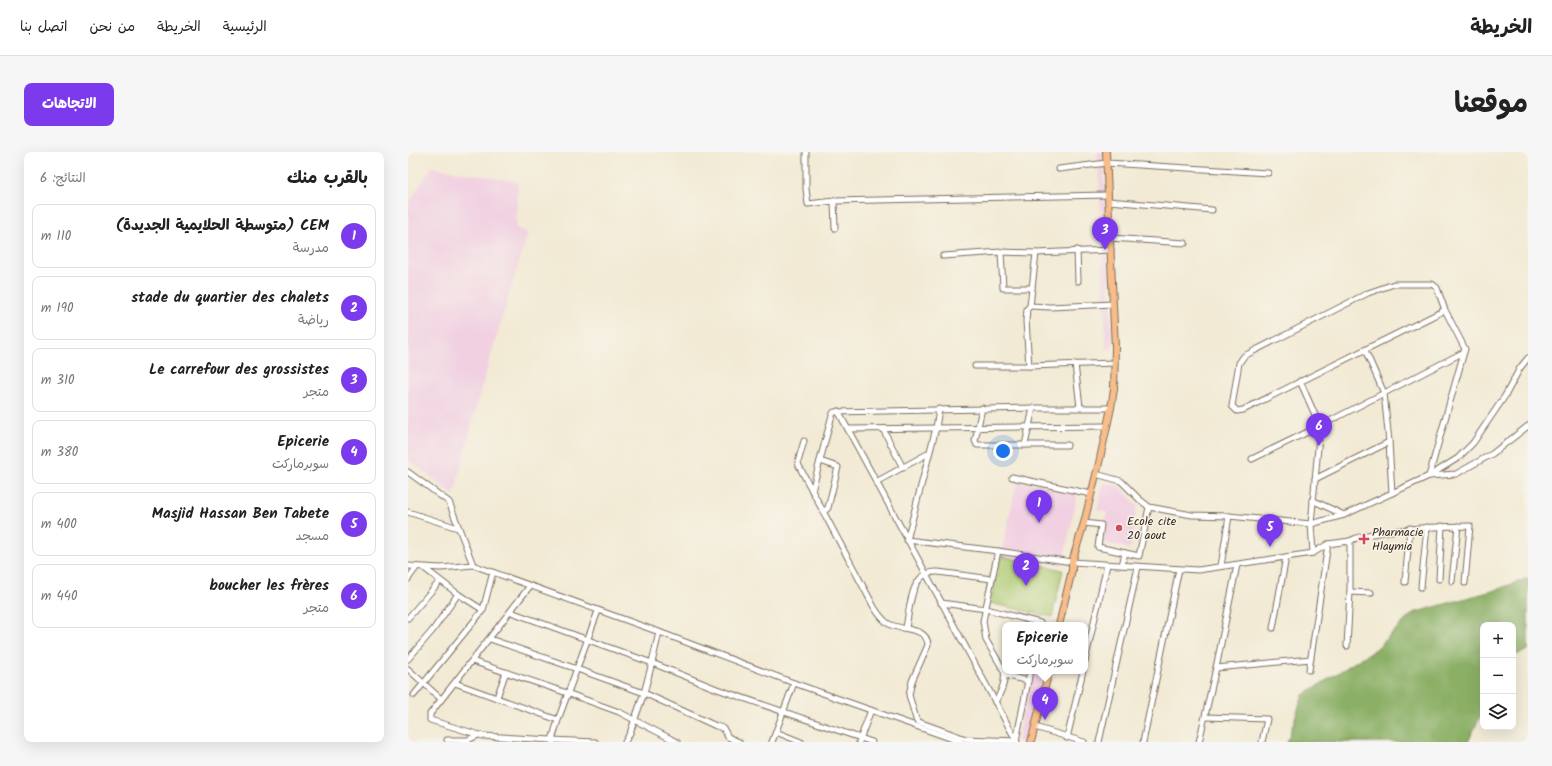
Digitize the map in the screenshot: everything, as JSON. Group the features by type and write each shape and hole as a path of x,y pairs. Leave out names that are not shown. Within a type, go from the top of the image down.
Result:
{"main road":[{"path":"1060,622 1072,570 1072,562 1084,522 1111,408 1115,363 1106,152"},
{"path":"1031,742 1048,674"}],"street":[{"path":"806,152 806,189 808,204 834,201 1108,198 1212,210"},
{"path":"1059,169 1107,164 1268,173"},
{"path":"834,201 835,228"},
{"path":"1110,238 1185,242"},
{"path":"1077,250 1078,281"},
{"path":"943,256 1001,252 1036,253 1077,250 1111,250"},
{"path":"1001,252 1003,288 1032,288"},
{"path":"1030,366 1026,321 1027,308 1030,306 1036,253"},
{"path":"1429,476 1465,351 1465,347 1445,310 1437,288 1432,284 1394,284 1368,293 1244,356 1239,363 1232,406 1237,411 1243,410 1445,310"},
{"path":"1030,306 1050,307 1113,304"},
{"path":"1365,350 1384,393 1392,493"},
{"path":"1252,458 1320,426 1464,352"},
{"path":"1096,474 1121,481 1149,507 1192,515 1229,516 1311,524 1344,515 1429,476 1458,458 1473,443 1505,396 1520,368 1528,358"},
{"path":"974,366 1115,363"},
{"path":"1075,364 1080,407"},
{"path":"1300,381 1320,426 1312,500 1311,524 1313,552"},
{"path":"812,491 832,414 834,412 982,408 1111,408"},
{"path":"982,408 975,441 977,445 1067,445"},
{"path":"1025,445 1033,408"},
{"path":"907,540 936,428 939,409"},
{"path":"838,411 1016,742"},
{"path":"848,429 1107,426"},
{"path":"1429,476 1456,474 1492,454 1528,426"},
{"path":"883,429 903,468"},
{"path":"804,440 798,462 799,466 874,607 882,618 890,625 921,632 928,641 928,645 912,681 909,695 916,719 919,722 960,737 1016,742"},
{"path":"1315,479 1389,442"},
{"path":"876,482 929,453"},
{"path":"820,460 838,467 828,508 823,512"},
{"path":"408,472 449,502 473,565"},
{"path":"1012,477 1091,494"},
{"path":"1312,500 1344,515"},
{"path":"1084,522 1101,525 1098,547 1139,556 1149,507"},
{"path":"408,512 458,528"},
{"path":"1221,566 1229,516"},
{"path":"1439,579 1442,526"},
{"path":"1452,582 1458,526"},
{"path":"907,540 1072,562 1198,570 1313,552 1328,544 1378,533 1410,528 1470,526 1465,583"},
{"path":"1421,587 1427,527"},
{"path":"1405,582 1410,528"},
{"path":"1347,646 1350,592 1350,540"},
{"path":"1309,670 1328,544"},
{"path":"998,551 983,621 986,640 1002,668"},
{"path":"1122,565 1125,552"},
{"path":"1272,628 1286,557"},
{"path":"408,566 416,568 456,568 473,565 659,632 794,683 961,742"},
{"path":"1088,648 1107,565"},
{"path":"1199,742 1206,717 1237,565"},
{"path":"1099,742 1138,567"},
{"path":"408,579 416,568"},
{"path":"424,568 458,594 483,610"},
{"path":"1143,742 1179,569"},
{"path":"414,695 483,610 493,572"},
{"path":"906,628 914,589 917,581 925,574 938,572 992,579"},
{"path":"408,618 440,580"},
{"path":"530,586 490,639 441,699 430,714 430,720 478,735 552,741 595,742"},
{"path":"1350,592 1371,593"},
{"path":"408,659 433,630 458,594"},
{"path":"941,603 986,610 1036,622"},
{"path":"552,741 558,720 578,669 598,611"},
{"path":"511,612 652,663 717,689 784,711 860,740 872,742"},
{"path":"625,742 630,733 644,693 659,632"},
{"path":"490,639 644,693 723,728 728,737 739,742"},
{"path":"1216,668 1311,660"},
{"path":"472,661 568,693 619,712 677,742"},
{"path":"408,669 441,699"},
{"path":"497,697 506,672"},
{"path":"1016,742 1029,674"},
{"path":"1068,738 1082,674"},
{"path":"995,702 1003,688 1005,675 1028,681"},
{"path":"455,683 558,720"},
{"path":"772,742 794,683"},
{"path":"860,740 871,710"},
{"path":"1206,717 1267,718 1262,742"},
{"path":"1035,726 1084,742"},
{"path":"776,732 802,742"},
{"path":"447,740 468,740 478,735"}],"shaded area":[{"path":"1098,152 1103,152 1113,349 1106,348"},
{"path":"432,167 518,182 516,228 528,233 483,381 454,495 408,459 408,204"},
{"path":"1017,481 1078,491 1063,564 1001,556"},
{"name":"Ecole cite 20 aout","path":"1104,482 1120,486 1137,506 1130,549 1103,542 1107,512 1097,510"},
{"path":"1029,674 1044,674 1028,742 1017,742"}],"green space":[{"path":"1001,556 1063,570 1052,617 990,603"},
{"path":"1528,578 1528,650 1516,655 1516,622 1480,622 1480,716 1468,742 1287,742 1303,695 1376,649 1413,613 1496,590"}],"place":[{"name":"Le carrefour des grossistes","path":"1105,250"},
{"name":"boucher les frères","path":"1319,446"},
{"name":"CEM (متوسطة الحلايمية الجديدة)","path":"1039,523"},
{"name":"Ecole cite 20 aout","path":"1119,528"},
{"name":"Pharmacie Hlaymia","path":"1364,539"},
{"name":"Masjid Hassan Ben Tabete","path":"1270,547"},
{"name":"stade du quartier des chalets","path":"1026,586"},
{"name":"Epicerie","path":"1045,720"}]}
